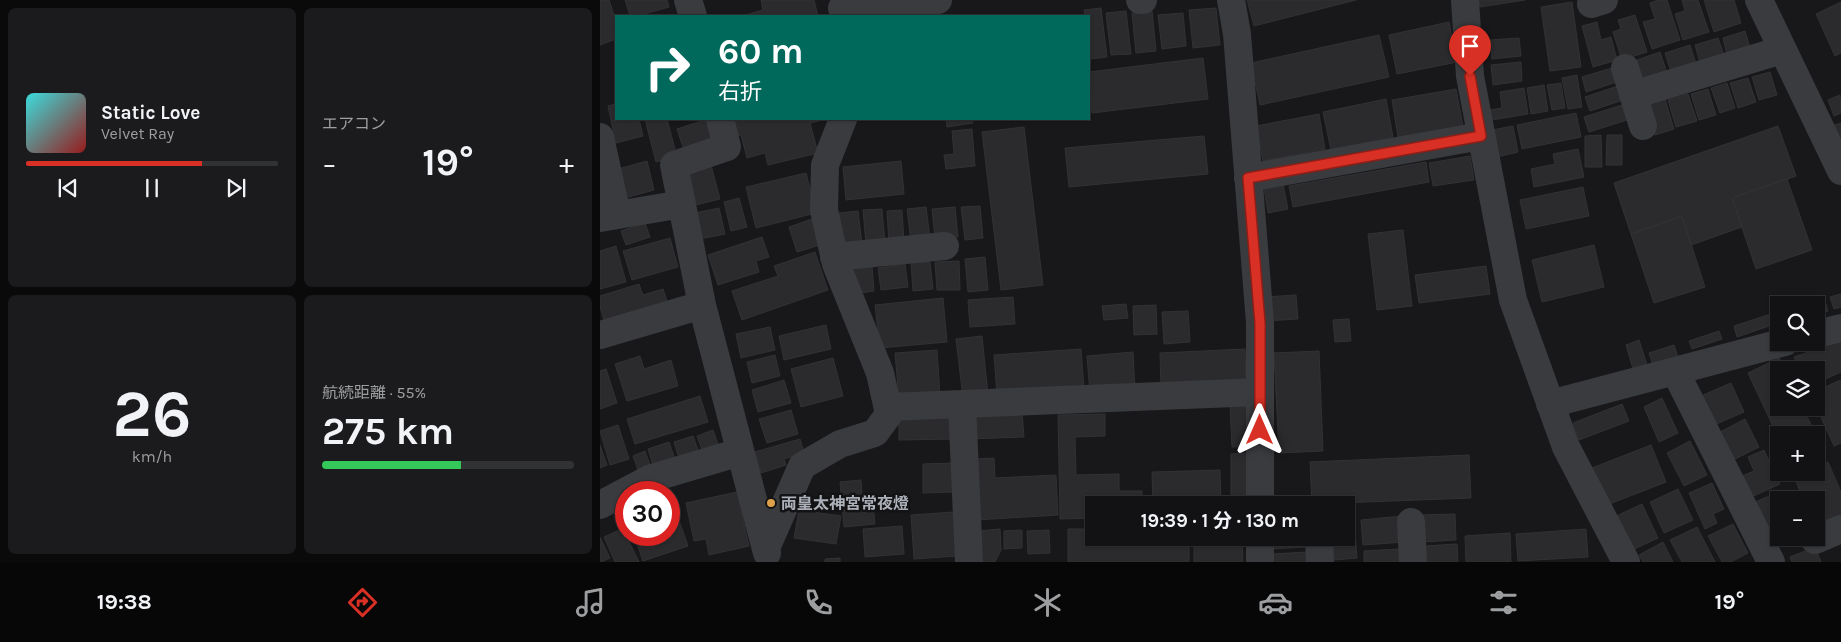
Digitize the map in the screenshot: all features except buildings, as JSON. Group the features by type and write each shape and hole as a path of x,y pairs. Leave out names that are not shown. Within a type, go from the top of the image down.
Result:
{"street":[{"path":"688,0 693,15"},
{"path":"842,8 938,0"},
{"path":"1231,0 1237,34 1260,323 1260,496"},
{"path":"1465,0 1470,76 1513,300 1566,447 1626,562"},
{"path":"1759,0 1841,171"},
{"path":"1632,95 1782,50"},
{"path":"1625,68 1643,126"},
{"path":"720,120 727,147 674,166 702,305 767,554"},
{"path":"767,554 802,466 840,444 875,432 889,414 880,373 834,257 824,210 825,165 843,120"},
{"path":"1248,178 1481,136"},
{"path":"600,137 609,216 682,204"},
{"path":"834,257 945,246"},
{"path":"600,335 702,305"},
{"path":"1825,332 1841,328"},
{"path":"1550,404 1770,346"},
{"path":"1675,371 1770,562"},
{"path":"888,407 1260,392"},
{"path":"962,404 969,562"},
{"path":"600,505 649,479 740,452"},
{"path":"1411,522 1413,562"},
{"path":"1825,536 1841,530"},
{"path":"1260,546 1260,562"},
{"path":"1319,546 1320,562"}],"place":[{"name":"両皇太神宮常夜燈","path":"771,503"}],"route":[{"path":"1260,430 1260,323 1248,178 1481,136 1470,76"}]}
